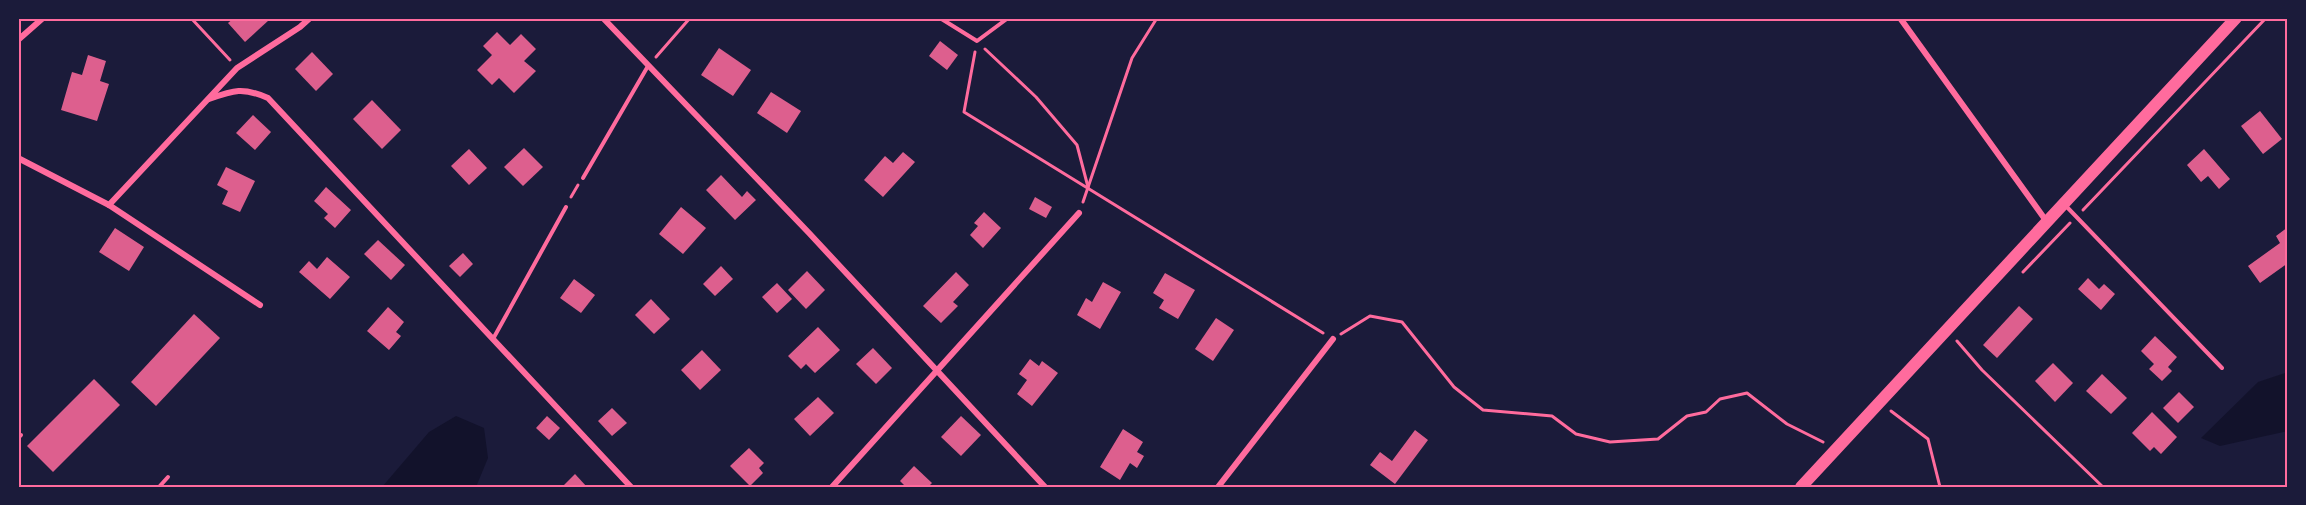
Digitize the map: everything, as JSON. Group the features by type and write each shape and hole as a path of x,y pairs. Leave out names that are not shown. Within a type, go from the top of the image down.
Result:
{"main road":[{"path":"1801,487 2236,18"}],"street":[{"path":"18,40 43,18"},
{"path":"109,205 237,68 310,18"},
{"path":"603,18 1045,487"},
{"path":"1900,18 2048,223"},
{"path":"209,99 232,91 249,90 268,98 632,487"},
{"path":"18,158 109,205 260,305"},
{"path":"832,487 1079,213"},
{"path":"1218,487 1333,339"}],"lane":[{"path":"940,18 977,41 1008,18"},
{"path":"583,178 649,66"},
{"path":"2064,204 2222,368"},
{"path":"493,339 566,207"},
{"path":"159,487 168,477"}],"path":[{"path":"191,18 237,68"},
{"path":"649,66 690,18"},
{"path":"1079,213 1132,58 1157,18"},
{"path":"2020,275 2266,18"},
{"path":"977,41 1036,97 1077,145 1088,189"},
{"path":"977,41 964,112 1333,339 1370,316 1402,321 1454,387 1483,410 1552,416 1576,434 1610,442 1658,440 1687,416 1706,412 1720,399 1747,393 1787,424 1816,437 1834,452"},
{"path":"566,207 583,178"},
{"path":"1947,330 1982,370 2103,487"},
{"path":"1957,341 1965,333"},
{"path":"1883,420 1899,403"},
{"path":"1891,411 1928,439 1940,487"}],"shaded area":[{"path":"2288,372 2288,431 2220,446 2201,438 2258,382"},
{"path":"456,416 484,428 488,458 476,487 382,487 429,432"}],"building":[{"path":"234,18 267,18 269,20 245,42 228,23"},
{"path":"497,32 510,45 521,34 536,49 524,61 536,71 514,93 499,78 492,85 477,70 492,55 483,46"},
{"path":"940,41 958,55 947,70 929,56"},
{"path":"719,48 751,70 733,96 701,75"},
{"path":"312,52 333,74 316,91 295,69"},
{"path":"88,55 106,61 100,81 109,84 97,121 61,110 72,72 82,75"},
{"path":"771,92 801,111 787,133 757,113"},
{"path":"372,100 401,130 382,149 353,119"},
{"path":"2260,111 2282,139 2263,154 2241,126"},
{"path":"253,115 271,132 255,150 236,133"},
{"path":"524,148 543,167 523,186 504,167"},
{"path":"469,149 487,168 469,185 451,166"},
{"path":"2204,149 2230,179 2219,189 2208,176 2201,182 2187,165"},
{"path":"903,152 915,162 883,197 864,180 885,156 893,163"},
{"path":"226,167 255,181 240,212 222,204 228,191 217,185"},
{"path":"721,175 742,197 747,191 756,200 735,220 706,190"},
{"path":"326,187 351,210 335,228 324,218 328,214 314,201"},
{"path":"1035,197 1052,207 1046,218 1029,209"},
{"path":"681,207 706,228 683,254 659,234"},
{"path":"984,212 1001,228 983,248 970,235 978,226 974,223"},
{"path":"2288,227 2288,263 2260,283 2248,266 2280,243 2276,236"},
{"path":"115,228 144,247 129,271 99,252"},
{"path":"378,240 405,265 391,280 364,254"},
{"path":"463,253 473,264 460,277 449,266"},
{"path":"327,257 350,277 330,299 299,272 309,261 317,269"},
{"path":"721,266 733,279 715,296 703,284"},
{"path":"807,271 825,290 806,309 788,290"},
{"path":"956,272 969,285 953,302 958,306 941,323 923,306"},
{"path":"1165,273 1195,290 1178,319 1159,308 1164,300 1153,293"},
{"path":"2088,278 2099,289 2104,284 2115,294 2101,310 2078,289"},
{"path":"574,279 595,295 581,313 560,298"},
{"path":"1103,282 1121,292 1100,329 1077,315 1086,298 1092,302"},
{"path":"777,283 792,299 777,313 762,297"},
{"path":"651,299 670,319 654,334 635,315"},
{"path":"2019,306 2033,319 1997,358 1983,345"},
{"path":"388,307 404,322 396,332 401,336 389,350 367,331"},
{"path":"194,314 220,338 156,406 131,382"},
{"path":"1216,318 1234,330 1213,361 1195,349"},
{"path":"818,327 840,350 815,373 806,364 801,369 788,356"},
{"path":"2155,336 2177,357 2168,367 2172,371 2162,381 2149,369 2154,364 2141,351"},
{"path":"873,348 892,368 876,384 856,364"},
{"path":"702,350 721,370 700,390 681,370"},
{"path":"1030,359 1039,366 1042,361 1058,373 1032,406 1017,394 1027,380 1019,374"},
{"path":"2053,363 2073,383 2055,402 2035,381"},
{"path":"2102,374 2127,398 2111,414 2086,391"},
{"path":"94,379 120,405 53,472 27,446"},
{"path":"2179,392 2194,407 2178,423 2163,408"},
{"path":"818,397 834,413 810,436 794,419"},
{"path":"612,408 627,423 612,436 598,421"},
{"path":"2152,412 2177,437 2161,454 2154,447 2150,451 2132,433"},
{"path":"547,416 560,428 549,440 536,428"},
{"path":"961,416 981,435 961,456 941,437"},
{"path":"1123,429 1143,442 1137,452 1144,456 1137,468 1130,463 1120,480 1100,467"},
{"path":"1415,430 1428,440 1395,484 1370,465 1380,452 1392,461"},
{"path":"749,448 764,463 759,468 763,473 750,486 730,466"},
{"path":"914,466 932,483 928,487 906,487 900,481"},
{"path":"575,474 587,487 562,487"}]}
